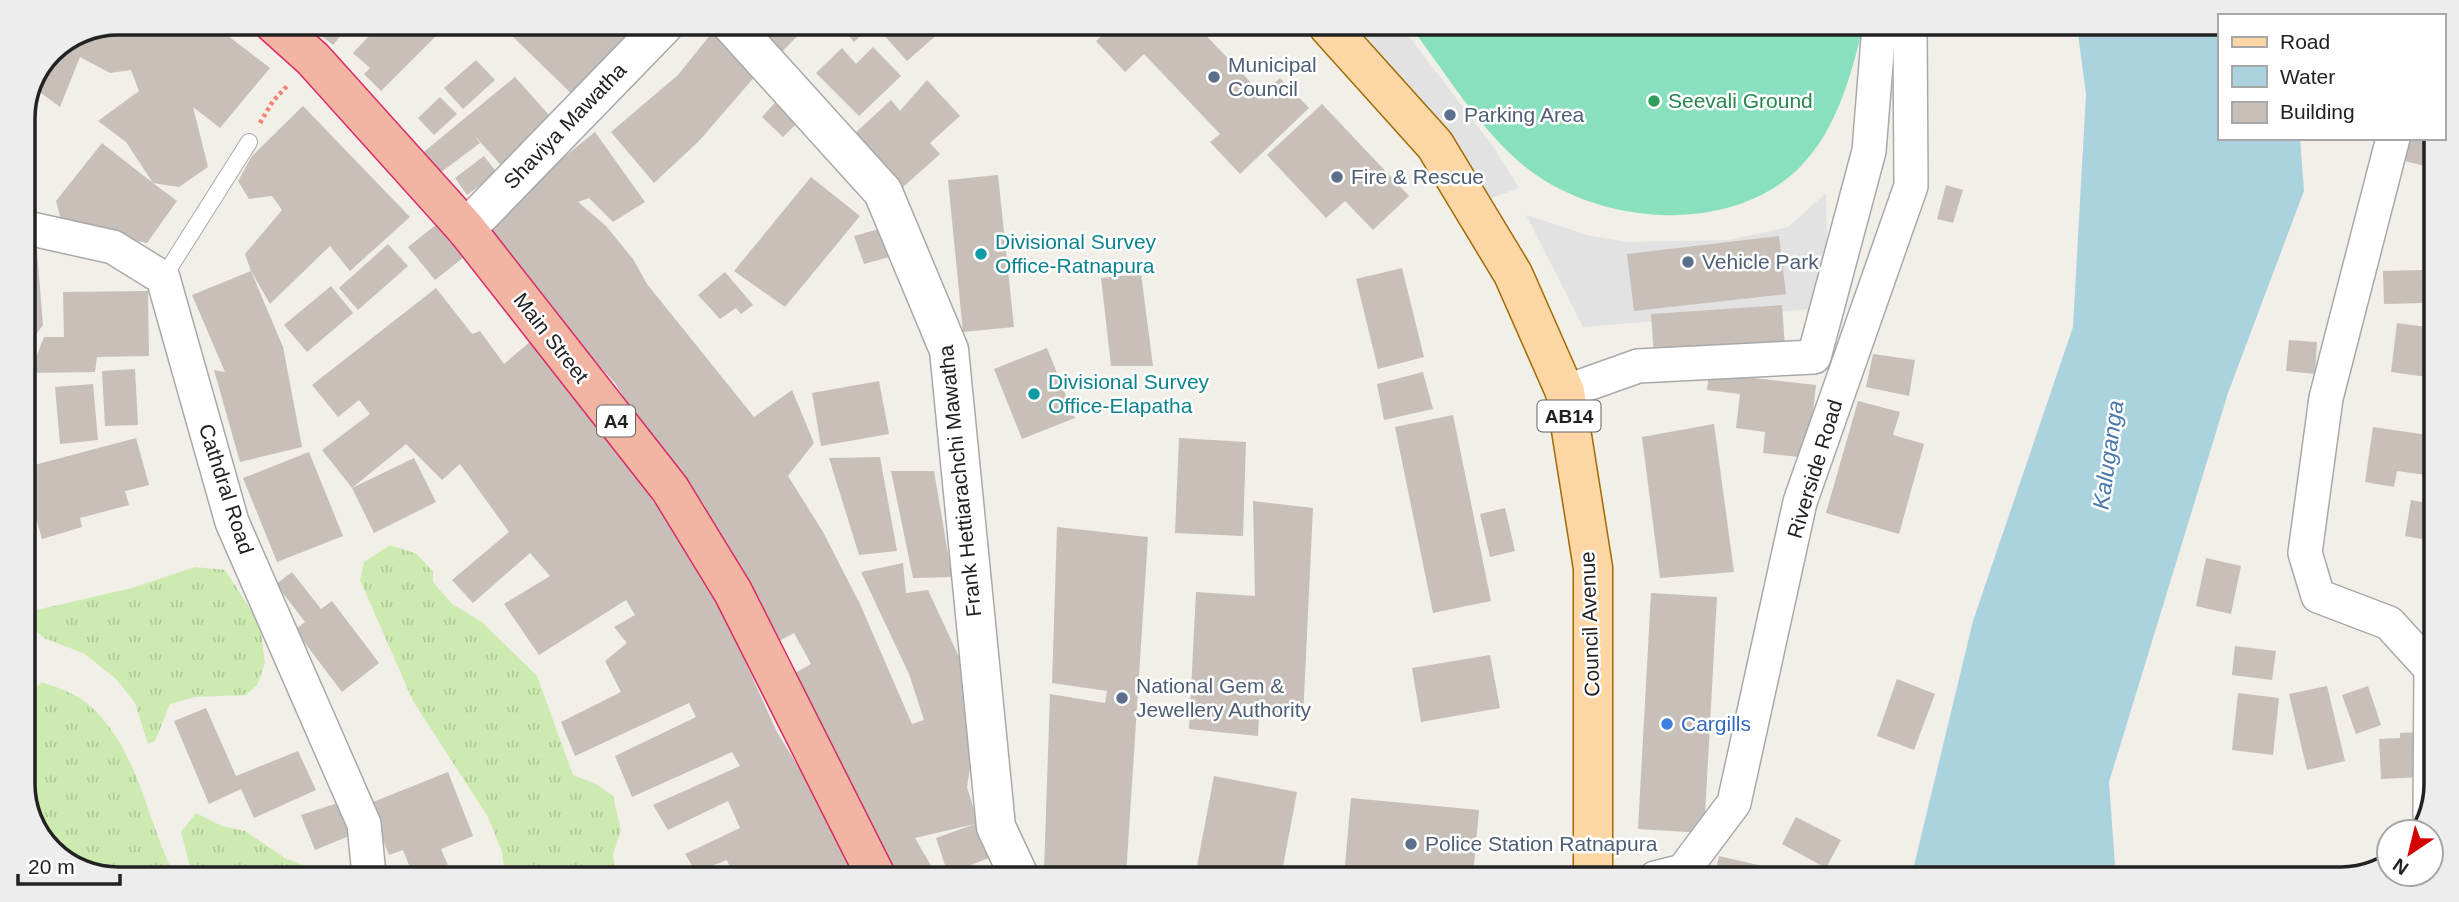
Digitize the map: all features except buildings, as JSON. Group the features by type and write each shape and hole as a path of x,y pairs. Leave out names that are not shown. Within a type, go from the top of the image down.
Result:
{"highway":[{"name":"Main Street","path":"286,35 313,59 466,229 670,489 733,592 871,867"}],"main road":[{"name":"Council Avenue","path":"1336,35 1435,145 1513,274 1565,393 1592,568 1592,867"}],"street":[{"name":"Shaviya Mawatha","path":"466,229 654,35"},
{"name":"Frank Hettiarachchi Mawatha","path":"741,35 883,192 949,350 996,827 1015,867"},
{"path":"1565,393 1638,366 1814,357 1869,151 1878,35"},
{"name":"Riverside Road","path":"1681,867 1734,803 1800,502 1911,186 1910,35"},
{"path":"2392,140 2326,398 2305,553 2318,596 2389,623 2424,661"},
{"path":"35,230 113,247 163,278"},
{"name":"Cathdral Road","path":"163,278 232,522 365,824 368,867"}],"lane":[{"path":"163,278 249,142"}],"path":[{"path":"249,142 273,102 313,59"}],"green space":[{"name":"Seevali Ground","path":"1416,35 1861,35 1841,101 1824,135 1801,166 1773,188 1741,204 1706,212 1669,215 1632,212 1596,204 1562,190 1514,158 1466,104"},
{"path":"390,545 417,554 433,572 433,582 452,604 482,622 537,676 573,775 596,784 613,796 621,831 613,854 615,867 504,867 502,852 488,817 413,701 360,580 364,562"},
{"path":"195,567 225,570 260,624 265,663 257,685 246,695 195,697 170,704 155,741 148,744 135,703 116,679 85,654 44,638 35,630 35,610 132,588"},
{"path":"42,682 80,698 107,724 131,764 171,867 118,867 91,863 72,853 52,834 39,811 35,789 35,687"},
{"path":"196,813 222,826 245,831 285,858 307,867 190,867 181,832"}],"shaded area":[{"name":"Parking Area","path":"1365,35 1408,35 1495,149 1519,188 1489,199 1408,86"},
{"name":"Vehicle Park","path":"1826,193 1827,254 1812,309 1583,327 1526,215 1587,235 1627,242 1729,240 1788,227"}],"water":[{"name":"Kaluganga","path":"2078,35 2218,35 2218,140 2300,140 2304,191 2228,393 2109,782 2115,867 1914,867 1973,621 2073,327 2086,94"}],"place":[{"name":"Municipal Council","path":"1214,77"},
{"name":"Seevali Ground","path":"1654,101"},
{"name":"Parking Area","path":"1450,115"},
{"name":"Fire & Rescue","path":"1337,177"},
{"name":"Divisional Survey Office-Ratnapura","path":"981,254"},
{"name":"Vehicle Park","path":"1688,262"},
{"name":"Divisional Survey Office-Elapatha","path":"1034,394"},
{"name":"National Gem & Jewellery Authority","path":"1122,698"},
{"name":"Cargills","path":"1667,724"},
{"name":"Police Station Ratnapura","path":"1411,844"}]}
